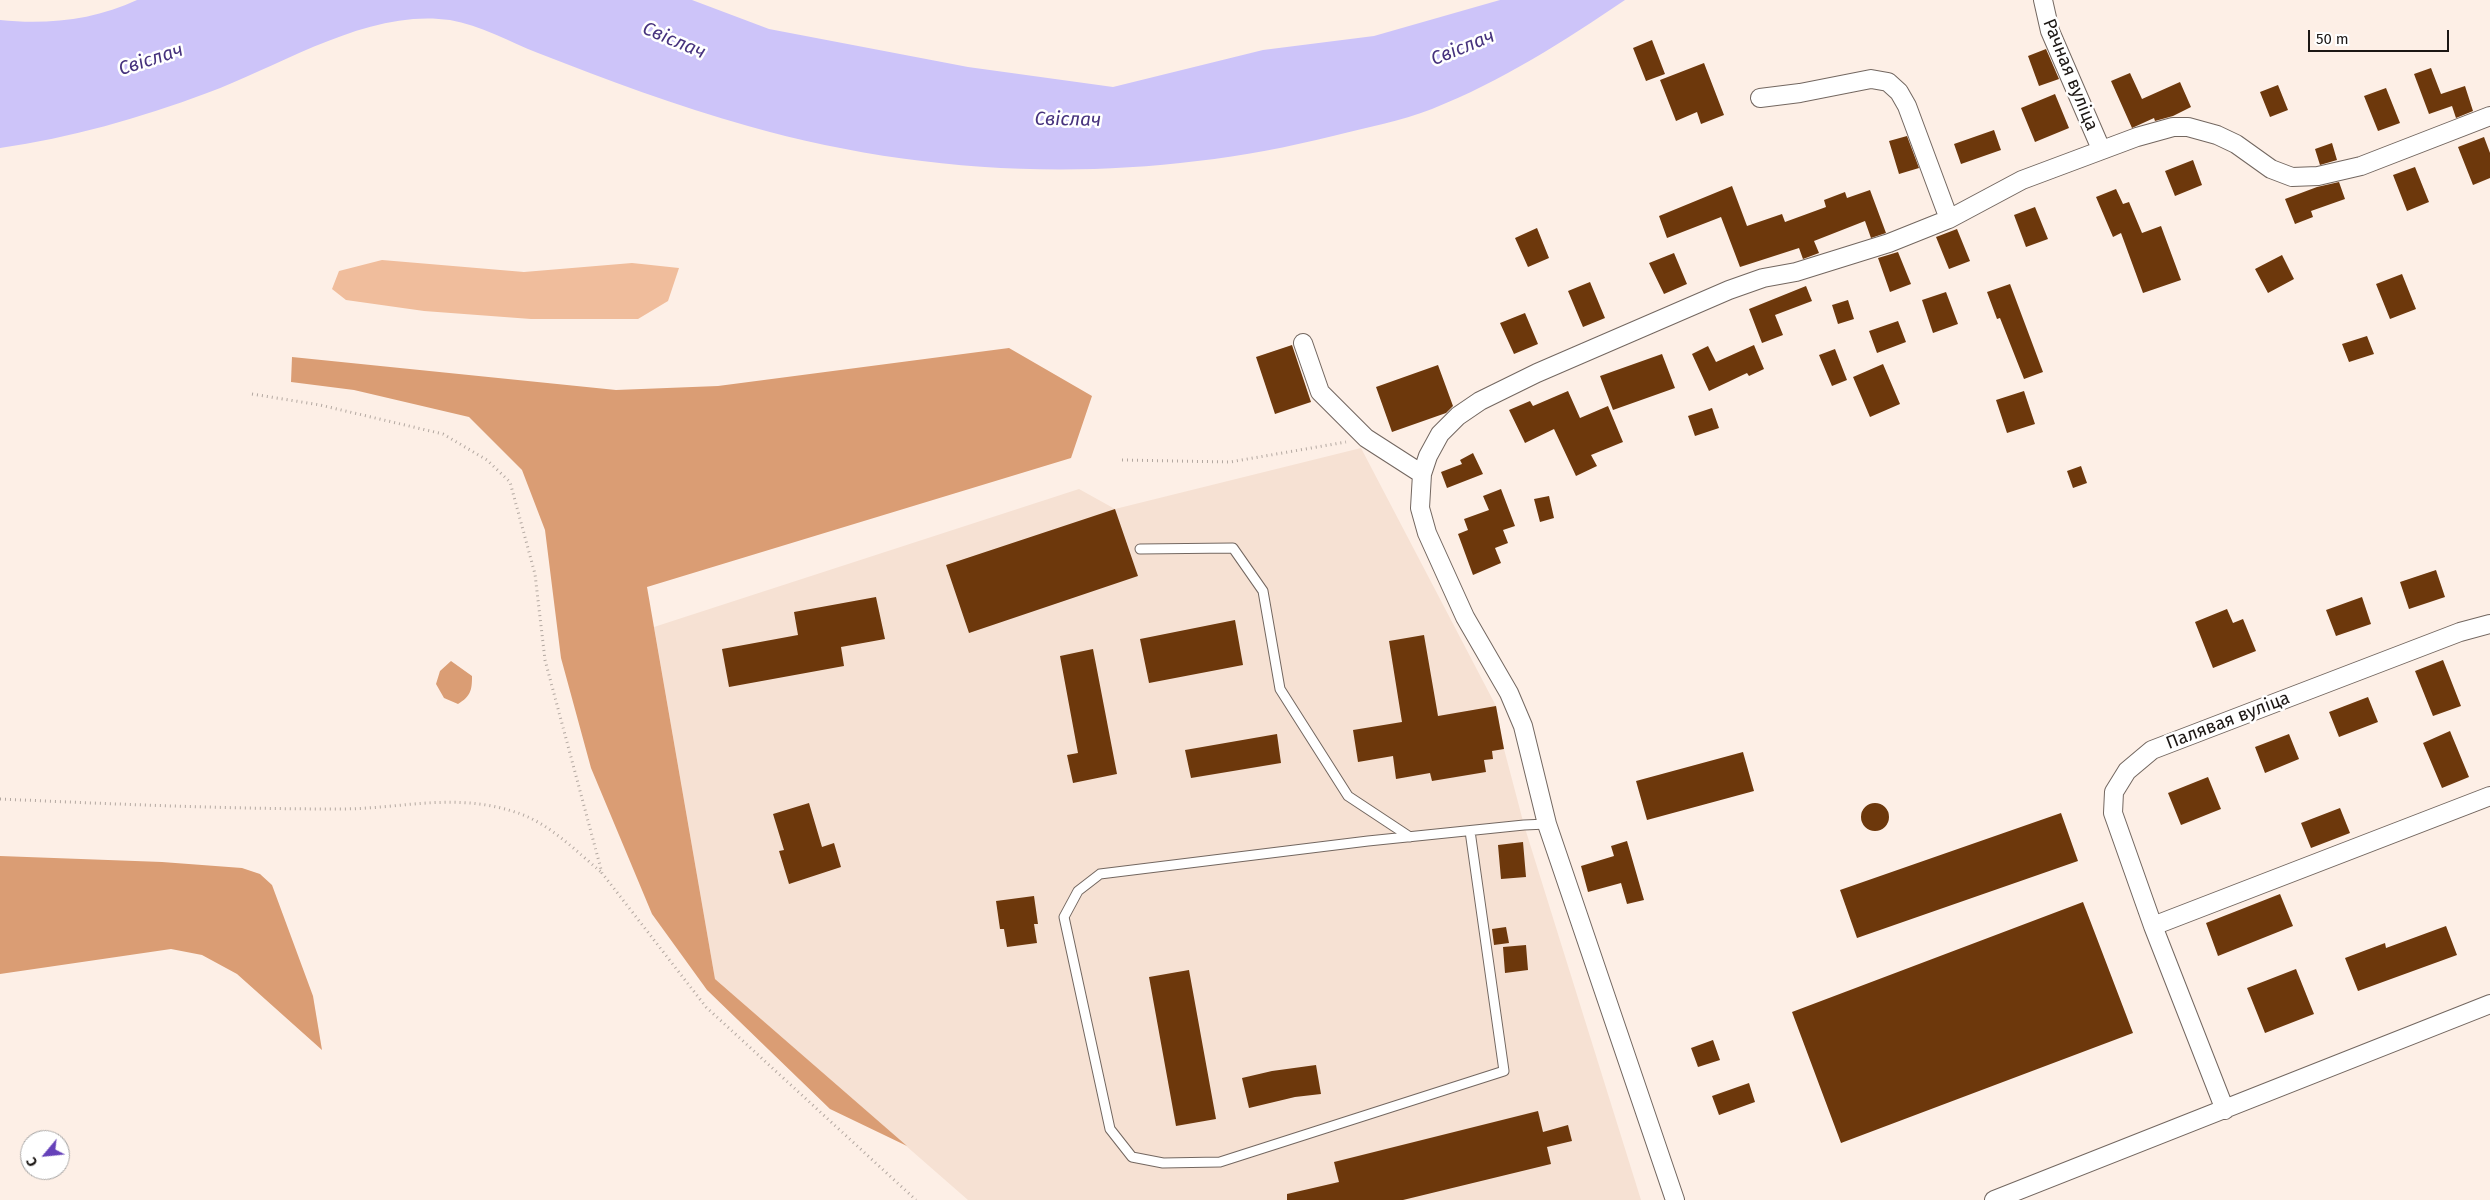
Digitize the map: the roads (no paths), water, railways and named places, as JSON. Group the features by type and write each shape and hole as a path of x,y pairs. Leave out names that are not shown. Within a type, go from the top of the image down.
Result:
{"street":[{"name":"Рачная вуліца","path":"2043,0 2043,8 2050,31 2101,149"},
{"path":"1760,98 1800,93 1871,79 1888,82 1898,92 1907,106 1949,219"},
{"path":"1674,1200 1547,824 1523,726 1509,693 1465,618 1427,533 1420,508 1422,474 1428,456 1440,434 1458,416 1480,401 1537,373 1763,278 1796,272 1889,243 1949,219 2022,180 2101,149 2173,127 2188,127 2217,134 2236,144 2278,172 2292,177 2318,176 2360,166 2490,116"},
{"path":"1302,343 1320,392 1366,438 1422,474"},
{"name":"Палявая вуліца","path":"2225,1110 2153,926 2112,813 2114,792 2127,771 2152,750 2460,632 2490,624"},
{"path":"2153,926 2490,796"},
{"path":"1994,1200 2490,1004"}],"lane":[{"path":"1140,549 1234,548 1264,591 1280,689 1348,796 1410,837"},
{"path":"1470,831 1504,1071 1220,1162 1163,1163 1132,1158 1110,1129 1064,917 1078,890 1100,874 1410,837 1470,831 1547,824"}],"water":[{"name":"Свіслач","path":"137,0 692,0 769,29 968,67 1113,87 1263,50 1374,36 1500,0 1625,0 1532,60 1483,86 1432,109 1395,121 1261,152 1187,162 1114,168 1040,169 966,166 893,157 820,144 721,118 616,83 461,22 419,19 388,23 357,31 326,42 207,93 131,119 52,139 0,148 0,20 35,22 70,19 104,12"}]}
